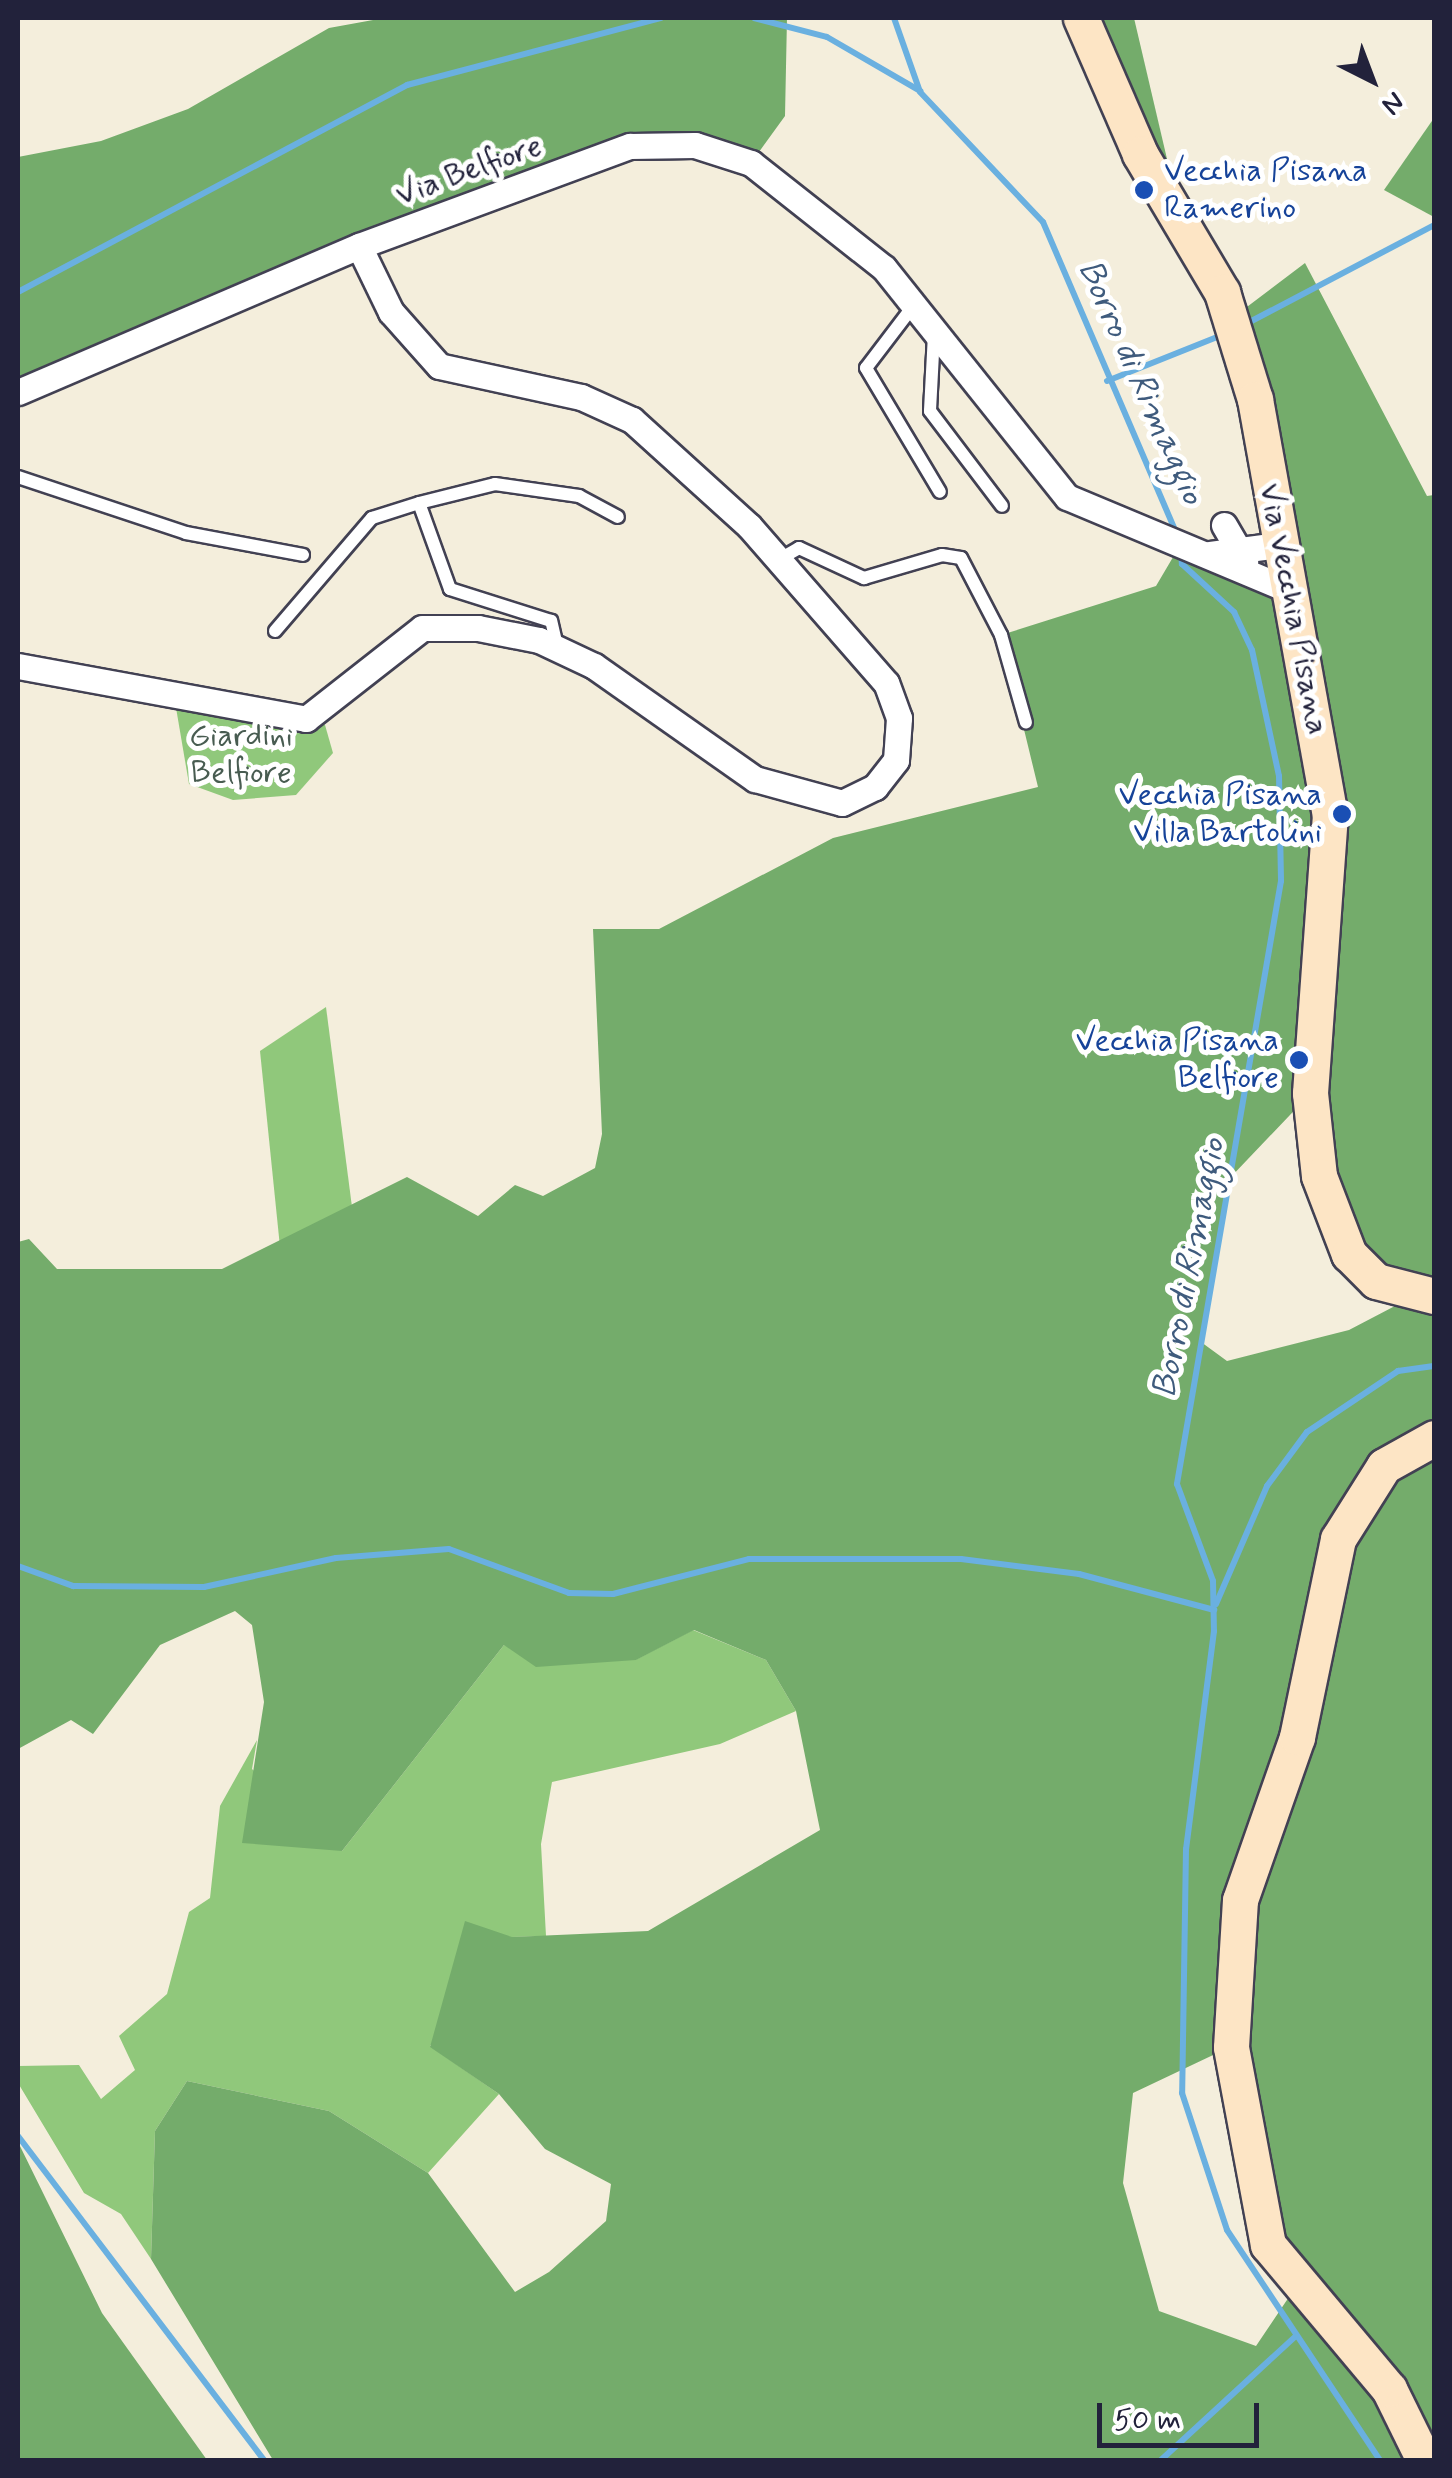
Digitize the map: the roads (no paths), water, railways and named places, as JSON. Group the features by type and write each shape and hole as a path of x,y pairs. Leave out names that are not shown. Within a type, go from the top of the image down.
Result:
{"main road":[{"name":"Via Vecchia Pisana","path":"1081,18 1140,154 1222,292 1256,399 1278,546 1330,814 1310,1094 1318,1176 1349,1254 1376,1281 1434,1296"},
{"path":"1424,2460 1389,2389 1268,2246 1230,2047 1240,1900 1298,1737 1338,1539 1384,1466 1434,1438"}],"street":[{"name":"Via Belfiore","path":"18,392 359,246 630,146 695,145 752,163 808,200 914,305 1067,496 1092,515 1210,554 1286,588"},
{"path":"18,666 284,718 316,716 422,628 478,628 557,648 754,779 842,803 876,787 896,760 899,718 886,683 780,559 632,420 581,396 439,366 391,312 359,246"},
{"path":"1224,525 1253,574"},
{"name":"Via Belfiore","path":"1210,554 1278,546"}],"lane":[{"path":"914,305 866,368 940,492"},
{"path":"934,332 930,411 1002,506"},
{"path":"18,477 186,533 303,555"},
{"path":"275,631 372,518 495,484 579,496 618,517"},
{"path":"418,503 450,588 551,621 557,648"},
{"path":"780,559 799,548 864,578 942,554 961,558 1001,635 1026,723"}],"waterway":[{"path":"18,292 407,85 661,18"},
{"path":"754,18 827,37 920,91"},
{"name":"Borro di Rimaggio","path":"894,18 920,92 1043,222 1179,539"},
{"path":"1242,326 1434,225"},
{"path":"1107,381 1222,335"},
{"name":"Borro di Rimaggio","path":"1181,551 1182,564 1234,612 1252,650 1279,776 1281,881 1177,1484 1213,1581 1214,1631 1186,1849 1182,2093 1227,2230 1380,2460"},
{"path":"1216,1604 1267,1486 1307,1432 1398,1371 1434,1366"},
{"path":"18,1566 73,1586 204,1587 336,1558 449,1549 569,1593 613,1594 749,1559 961,1559 1079,1574 1214,1610"},
{"path":"18,2136 264,2460"},
{"path":"1161,2460 1296,2336"}],"place":[{"name":"Vecchia Pisana Ramerino","path":"1144,190"},
{"name":"Vecchia Pisana Villa Bartolini","path":"1342,814"},
{"name":"Vecchia Pisana Belfiore","path":"1299,1060"}],"park label":[{"name":"Giardini Belfiore","path":"241,756"}]}
